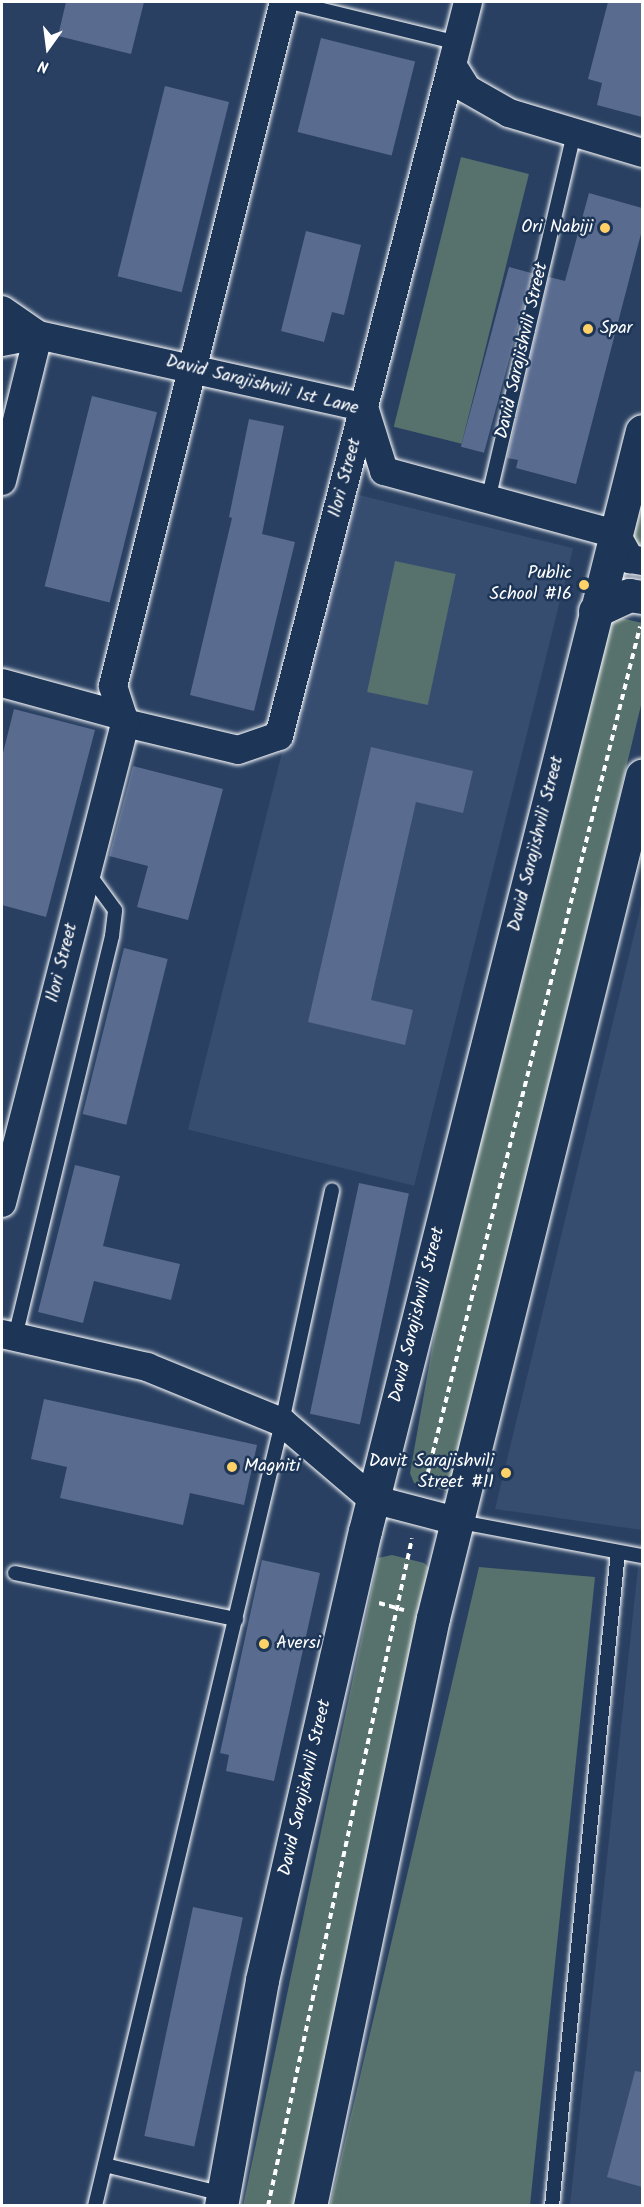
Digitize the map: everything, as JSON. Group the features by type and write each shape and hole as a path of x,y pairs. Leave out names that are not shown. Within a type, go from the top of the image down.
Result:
{"main road":[{"name":"David Sarajishvili Street","path":"222,2200 262,1980 372,1500 642,431"},
{"path":"595,611 629,594 642,597"},
{"path":"310,2205 433,1618 460,1522 642,777"}],"street":[{"path":"124,719 113,686 284,2"},
{"name":"Ilori Street","path":"2,1203 124,719 238,750 279,736 468,2"},
{"path":"455,54 468,89 509,113 642,153"},
{"path":"2,310 38,335"},
{"path":"2,342 38,335"},
{"path":"2,481 38,335"},
{"name":"David Sarajishvili 1st Lane","path":"38,335 364,407 384,471 616,534"},
{"path":"616,534 630,558 642,561"},
{"path":"2,683 124,719"},
{"path":"8,1335 147,1367 282,1422 372,1500 460,1522"}],"lane":[{"path":"290,2 455,54"},
{"name":"David Sarajishvili Street","path":"488,500 574,132"},
{"path":"8,1335 112,936 115,910 87,871"},
{"path":"95,2205 282,1422 332,1190"},
{"path":"460,1522 642,1556"},
{"path":"554,2205 618,1552"},
{"path":"15,1573 236,1619"},
{"path":"105,2165 222,2200"}],"path":[{"path":"268,2205 394,1608 642,617"},
{"path":"350,1595 433,1618"}],"shaded area":[{"path":"347,492 573,548 414,1186 188,1129"},
{"path":"642,902 642,1530 495,1509"},
{"path":"642,1530 642,2205 570,2205"}],"green space":[{"path":"461,157 529,174 462,444 394,427"},
{"path":"642,503 642,545 632,543"},
{"path":"395,561 456,574 428,705 367,692"},
{"path":"609,615 642,623 642,701 456,1480 447,1491 414,1483 410,1473 439,1309 540,881"},
{"path":"392,1555 424,1563 434,1572 299,2205 243,2206 378,1558"},
{"path":"479,1567 595,1577 530,2205 330,2205"}],"building":[{"path":"66,2 144,2 131,54 58,36"},
{"path":"608,2 642,2 642,117 597,105 602,83 588,79"},
{"path":"321,38 415,61 392,156 298,132"},
{"path":"165,86 229,102 182,292 118,276"},
{"path":"589,193 642,208 642,230 576,484 516,468 518,460 507,458 549,277 565,281"},
{"path":"306,231 361,245 344,315 332,312 324,342 281,331"},
{"path":"509,267 532,273 484,453 461,447"},
{"path":"92,396 157,412 110,602 45,586"},
{"path":"249,419 284,426 262,534 295,542 254,711 190,695 232,518 229,517"},
{"path":"14,709 95,730 46,917 2,905 2,757"},
{"path":"371,747 473,771 463,813 416,802 371,1000 413,1010 405,1045 308,1022"},
{"path":"133,766 223,789 188,920 137,907 148,866 109,856"},
{"path":"124,948 168,959 126,1125 83,1114"},
{"path":"75,1165 120,1176 103,1246 180,1264 171,1300 94,1281 83,1323 38,1312"},
{"path":"359,1183 409,1194 360,1424 310,1414"},
{"path":"44,1399 257,1445 244,1505 190,1493 183,1525 60,1498 67,1467 31,1459"},
{"path":"262,1560 320,1573 274,1781 226,1771 229,1755 220,1753"},
{"path":"193,1907 243,1918 194,2146 144,2136"},
{"path":"635,2071 642,2072 642,2187 607,2177"}],"place":[{"name":"Ori Nabiji","path":"605,228"},
{"name":"Spar","path":"588,329"},
{"name":"Public School #16","path":"584,585"},
{"name":"Magniti","path":"232,1467"},
{"name":"Davit Sarajishvili Street #11","path":"506,1473"},
{"name":"Aversi","path":"264,1644"}]}
